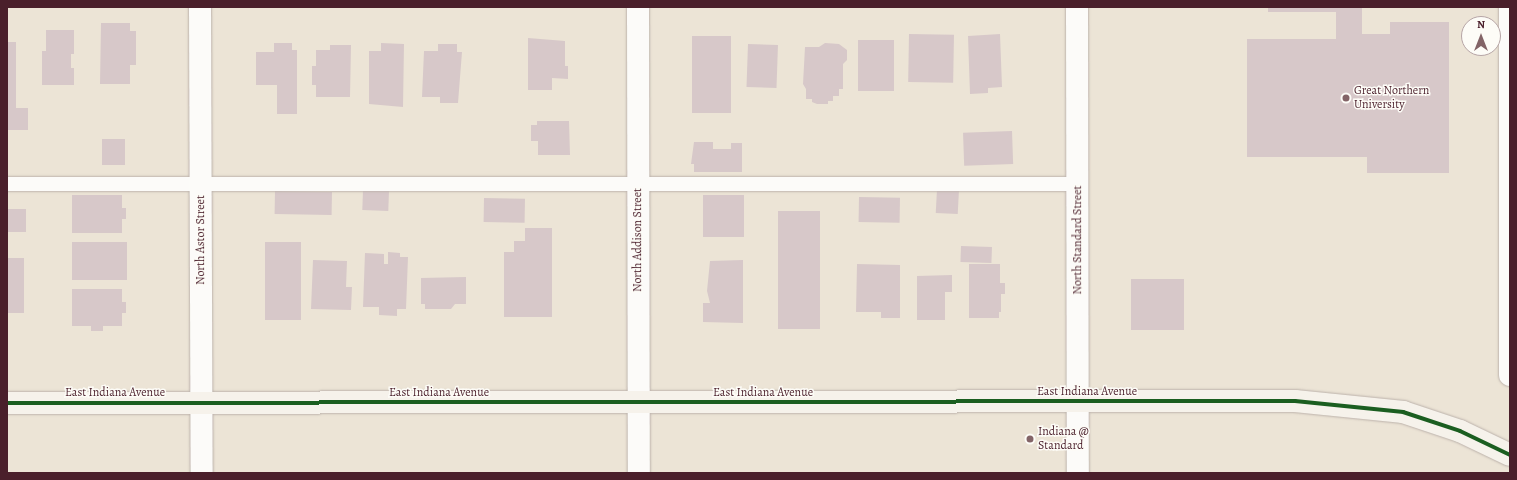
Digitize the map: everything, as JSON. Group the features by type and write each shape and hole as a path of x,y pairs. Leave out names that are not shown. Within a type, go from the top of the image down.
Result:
{"main road":[{"name":"East Indiana Avenue","path":"7,403 639,404 1295,401 1403,412 1460,431 1510,455"}],"street":[{"name":"North Astor Street","path":"200,7 202,473"},
{"name":"North Addison Street","path":"638,7 639,473"},
{"name":"North Standard Street","path":"1077,7 1078,473"},
{"path":"1510,7 1510,375"},
{"path":"1510,440 1510,459"}],"lane":[{"path":"7,184 1077,184"}],"building":[{"path":"1268,7 1362,7 1362,34 1390,34 1390,22 1449,22 1449,173 1367,173 1367,157 1247,157 1247,39 1336,39 1336,12 1268,12"},
{"path":"101,23 130,23 130,31 136,31 136,65 130,65 130,84 100,84"},
{"path":"46,30 74,30 74,54 71,54 71,68 74,68 74,85 42,85 42,51 46,51"},
{"path":"909,34 954,35 953,83 908,82"},
{"path":"1000,34 1002,87 988,88 988,93 970,94 968,36"},
{"path":"692,36 731,36 731,113 692,113"},
{"path":"528,38 565,41 565,66 568,66 568,79 552,78 552,90 528,90"},
{"path":"858,40 894,40 894,91 858,91"},
{"path":"7,42 16,42 16,108 28,108 28,130 7,130"},
{"path":"274,43 292,43 292,50 297,50 297,114 277,114 277,85 256,85 256,52 274,52"},
{"path":"381,43 404,44 403,107 369,104 369,51 381,51"},
{"path":"825,43 839,44 847,50 847,60 843,64 843,89 839,89 839,96 833,96 833,101 828,101 828,104 817,104 812,102 812,99 806,99 806,89 803,84 805,47 819,47"},
{"path":"438,44 457,44 457,52 462,52 458,103 440,103 440,97 422,97 424,51 438,51"},
{"path":"748,44 778,45 776,88 746,87"},
{"path":"330,45 351,45 350,97 316,97 316,85 312,85 312,66 316,66 316,50 330,50"},
{"path":"537,121 569,121 570,155 538,155 538,141 531,141 531,125 537,125"},
{"path":"1012,131 1013,164 964,166 963,133"},
{"path":"102,139 125,139 125,165 102,165"},
{"path":"694,142 713,142 713,149 731,149 731,143 742,143 742,172 694,172 694,164 691,164"},
{"path":"937,189 959,190 958,214 936,213"},
{"path":"363,190 389,191 388,211 362,210"},
{"path":"275,191 332,192 332,215 275,214"},
{"path":"72,195 122,195 122,208 126,208 126,219 122,219 122,233 72,233"},
{"path":"703,195 744,195 744,237 703,237"},
{"path":"859,197 900,198 900,223 859,222"},
{"path":"484,198 525,199 525,223 484,222"},
{"path":"7,209 26,209 26,232 7,232"},
{"path":"778,211 820,211 820,329 778,329"},
{"path":"525,228 552,228 552,317 504,317 504,252 514,252 514,241 525,241"},
{"path":"72,242 127,242 127,280 72,280"},
{"path":"265,242 301,242 301,320 265,320"},
{"path":"961,246 992,247 991,263 960,262"},
{"path":"388,252 400,253 400,257 408,257 406,309 397,309 397,316 379,315 379,307 363,307 365,253 384,254 384,264 388,264"},
{"path":"7,258 24,258 24,313 7,313"},
{"path":"313,260 347,261 346,287 352,287 351,310 311,309"},
{"path":"743,260 743,323 703,322 703,303 710,303 707,291 710,261"},
{"path":"857,264 900,265 900,318 881,318 881,312 856,312"},
{"path":"969,264 1000,264 1000,283 1005,283 1005,294 1001,294 1001,312 999,312 999,318 969,318"},
{"path":"952,275 952,292 945,292 945,320 917,320 917,276"},
{"path":"466,277 466,304 455,304 451,309 425,309 425,304 421,304 421,278"},
{"path":"1131,279 1184,279 1184,330 1131,330"},
{"path":"72,289 122,289 122,302 126,302 126,313 122,313 122,326 103,326 103,331 91,331 91,326 72,326"}],"cycle path":[{"path":"7,403 1295,401 1403,412 1460,431 1510,455"}],"place":[{"name":"Great Northern University","path":"1346,98"},
{"name":"Indiana @ Standard","path":"1030,439"}]}
